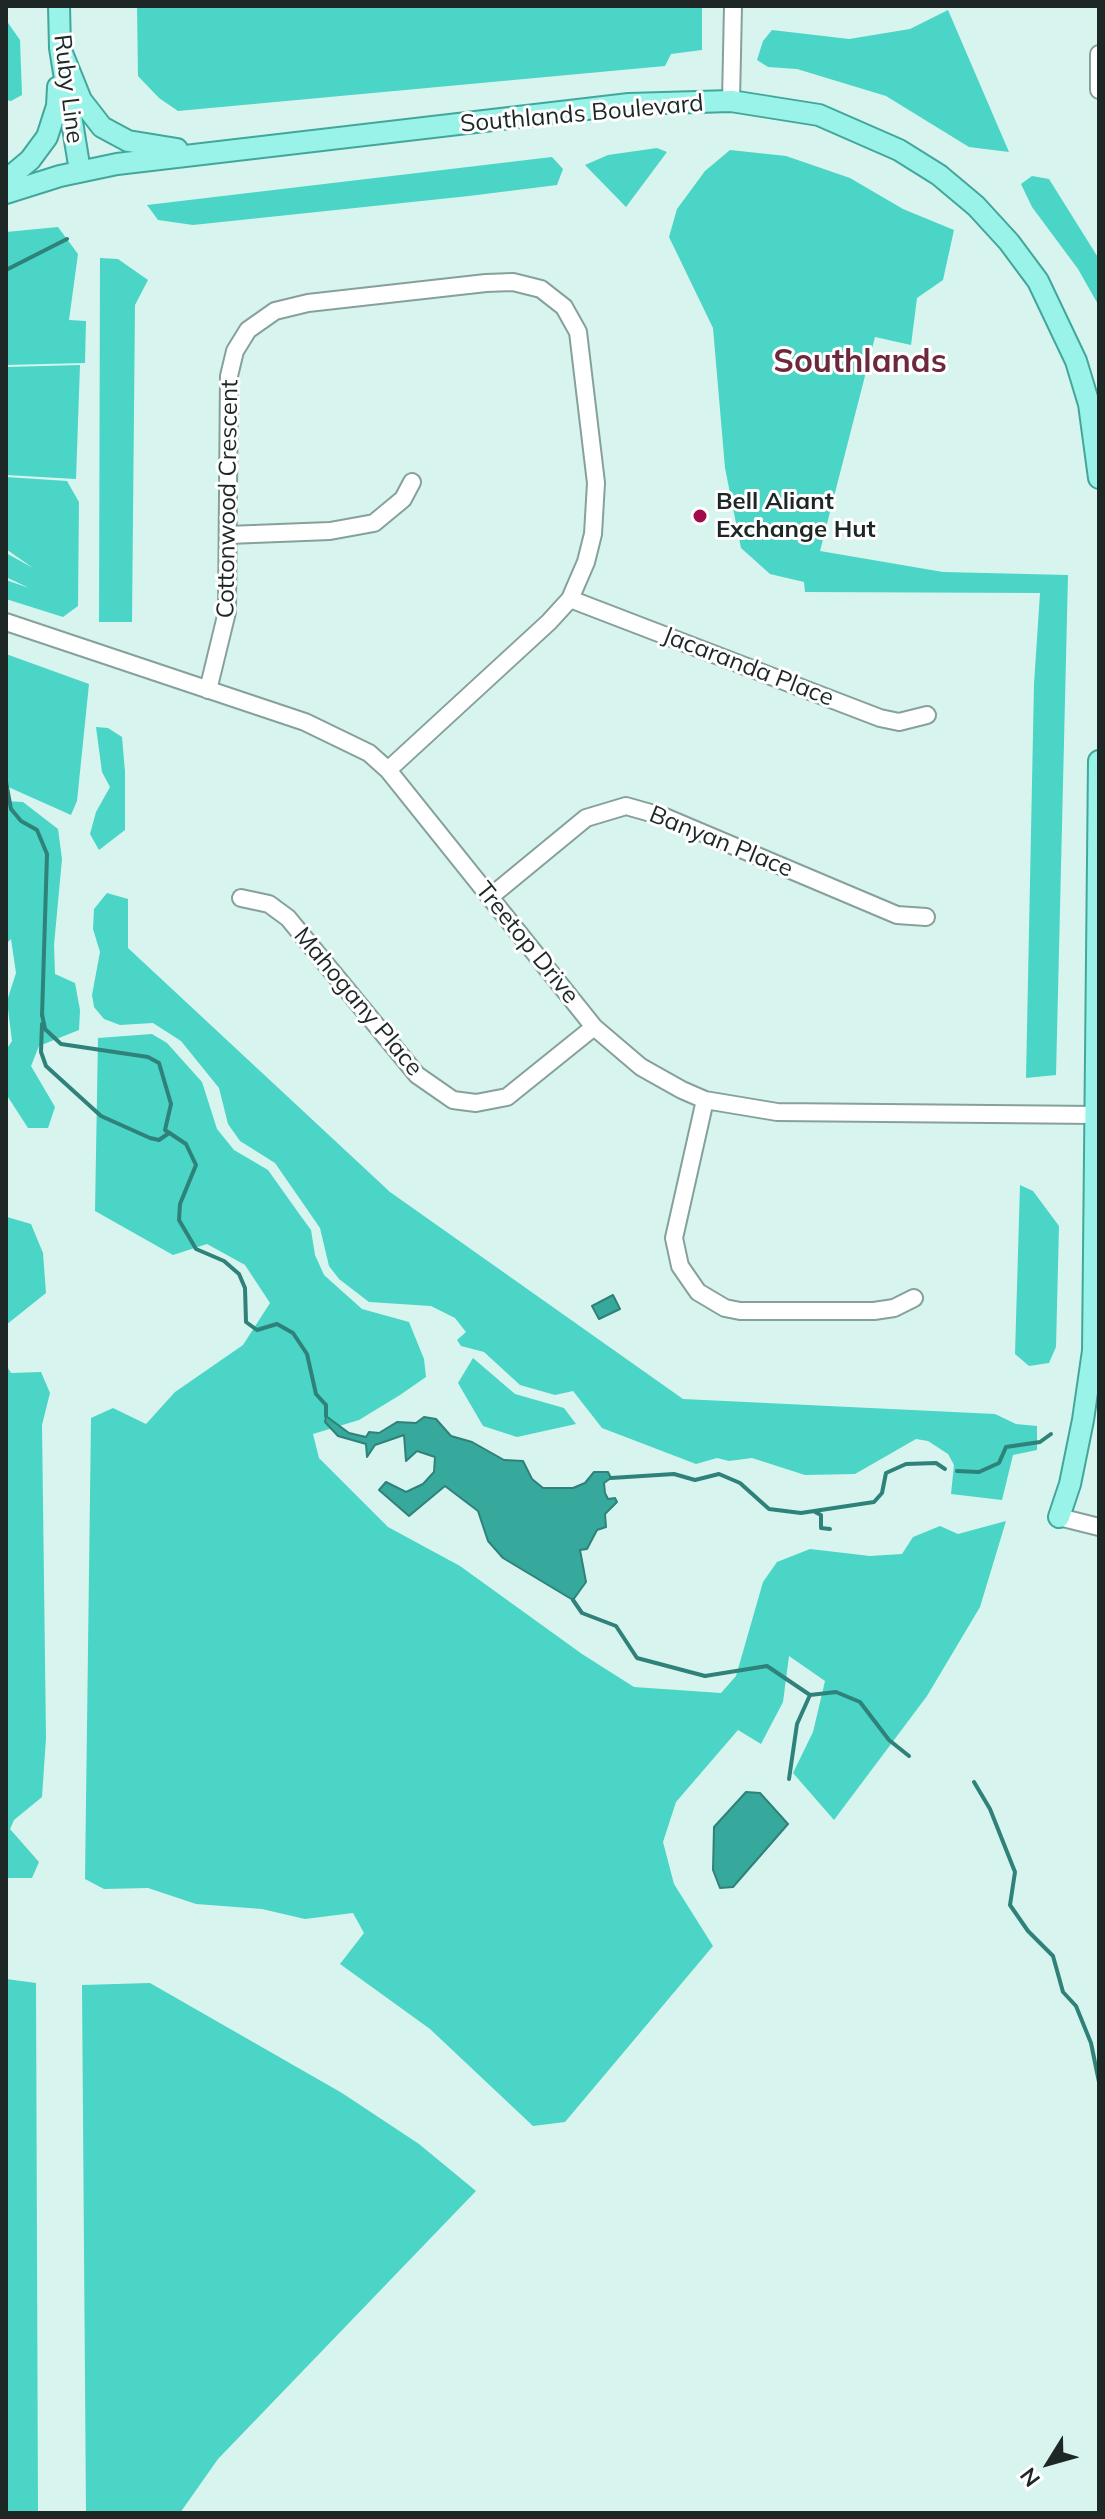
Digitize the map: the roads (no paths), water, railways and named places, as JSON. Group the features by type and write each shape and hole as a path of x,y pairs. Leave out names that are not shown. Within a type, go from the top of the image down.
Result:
{"main road":[{"name":"Ruby Line","path":"59,6 60,48 80,171"},
{"path":"60,48 81,100 106,130 128,141 204,153"},
{"path":"6,180 35,155 50,129 58,98 55,70 60,48"},
{"name":"Southlands Boulevard","path":"6,193 80,171 204,153 629,104 731,101 819,115 861,131 939,175 976,206 1038,281 1059,320 1089,404 1099,478"},
{"path":"1059,1517 1081,1431 1093,1351 1099,761"}],"street":[{"path":"731,101 733,6"},
{"path":"1099,54 1099,90"},
{"name":"Cottonwood Crescent","path":"208,690 225,631 229,376 238,344 254,323 275,311 308,303 486,283 527,284 541,289 564,307 578,332 585,370 596,510 586,562 570,599 537,634 388,770"},
{"path":"228,535 330,531 374,523 403,499 412,482"},
{"name":"Jacaranda Place","path":"570,599 880,718 899,722 927,715"},
{"name":"Treetop Drive","path":"6,622 346,739 388,770 594,1027 641,1067 705,1100 777,1112 1097,1115"},
{"name":"Banyan Place","path":"490,897 586,818 626,806 665,817 897,915 926,917"},
{"name":"Mahogany Place","path":"241,898 269,904 288,918 417,1075 453,1100 476,1103 507,1097 594,1027"},
{"path":"705,1100 674,1238 680,1266 698,1292 718,1305 740,1311 874,1311 894,1308 914,1298"},
{"path":"1059,1517 1099,1527"}],"waterway":[{"path":"6,270 67,239"},
{"path":"6,782 11,809 21,821 37,830 47,854 42,1016"},
{"path":"42,1014 45,1029 61,1044 148,1057 159,1063 171,1104 165,1130 186,1144 196,1165 180,1204 179,1220 196,1249 224,1261 239,1274 245,1288 246,1322 257,1330 277,1324 293,1333 307,1354 316,1394 326,1405 326,1416"},
{"path":"42,1024 41,1052 46,1066 101,1116 150,1138 159,1140 169,1133"},
{"path":"957,1471 979,1472 999,1463 1006,1447 1040,1442 1051,1434"},
{"path":"611,1478 674,1474 695,1480 719,1474 740,1483 769,1509 801,1513 874,1502 882,1493 886,1473 906,1464 936,1463 945,1469"},
{"path":"815,1512 821,1515 821,1528 830,1529"},
{"path":"573,1600 582,1613 616,1626 637,1658 705,1676 767,1666 810,1695 836,1692 860,1702 889,1740 909,1756"},
{"path":"789,1779 797,1724 810,1695"},
{"path":"974,1782 990,1809 1015,1872 1010,1905 1028,1931 1053,1956 1063,1992 1076,2006 1091,2043 1099,2082"}],"place":[{"name":"Bell Aliant Exchange Hut","path":"700,516"}],"district":[{"name":"Southlands","path":"860,362"}]}
